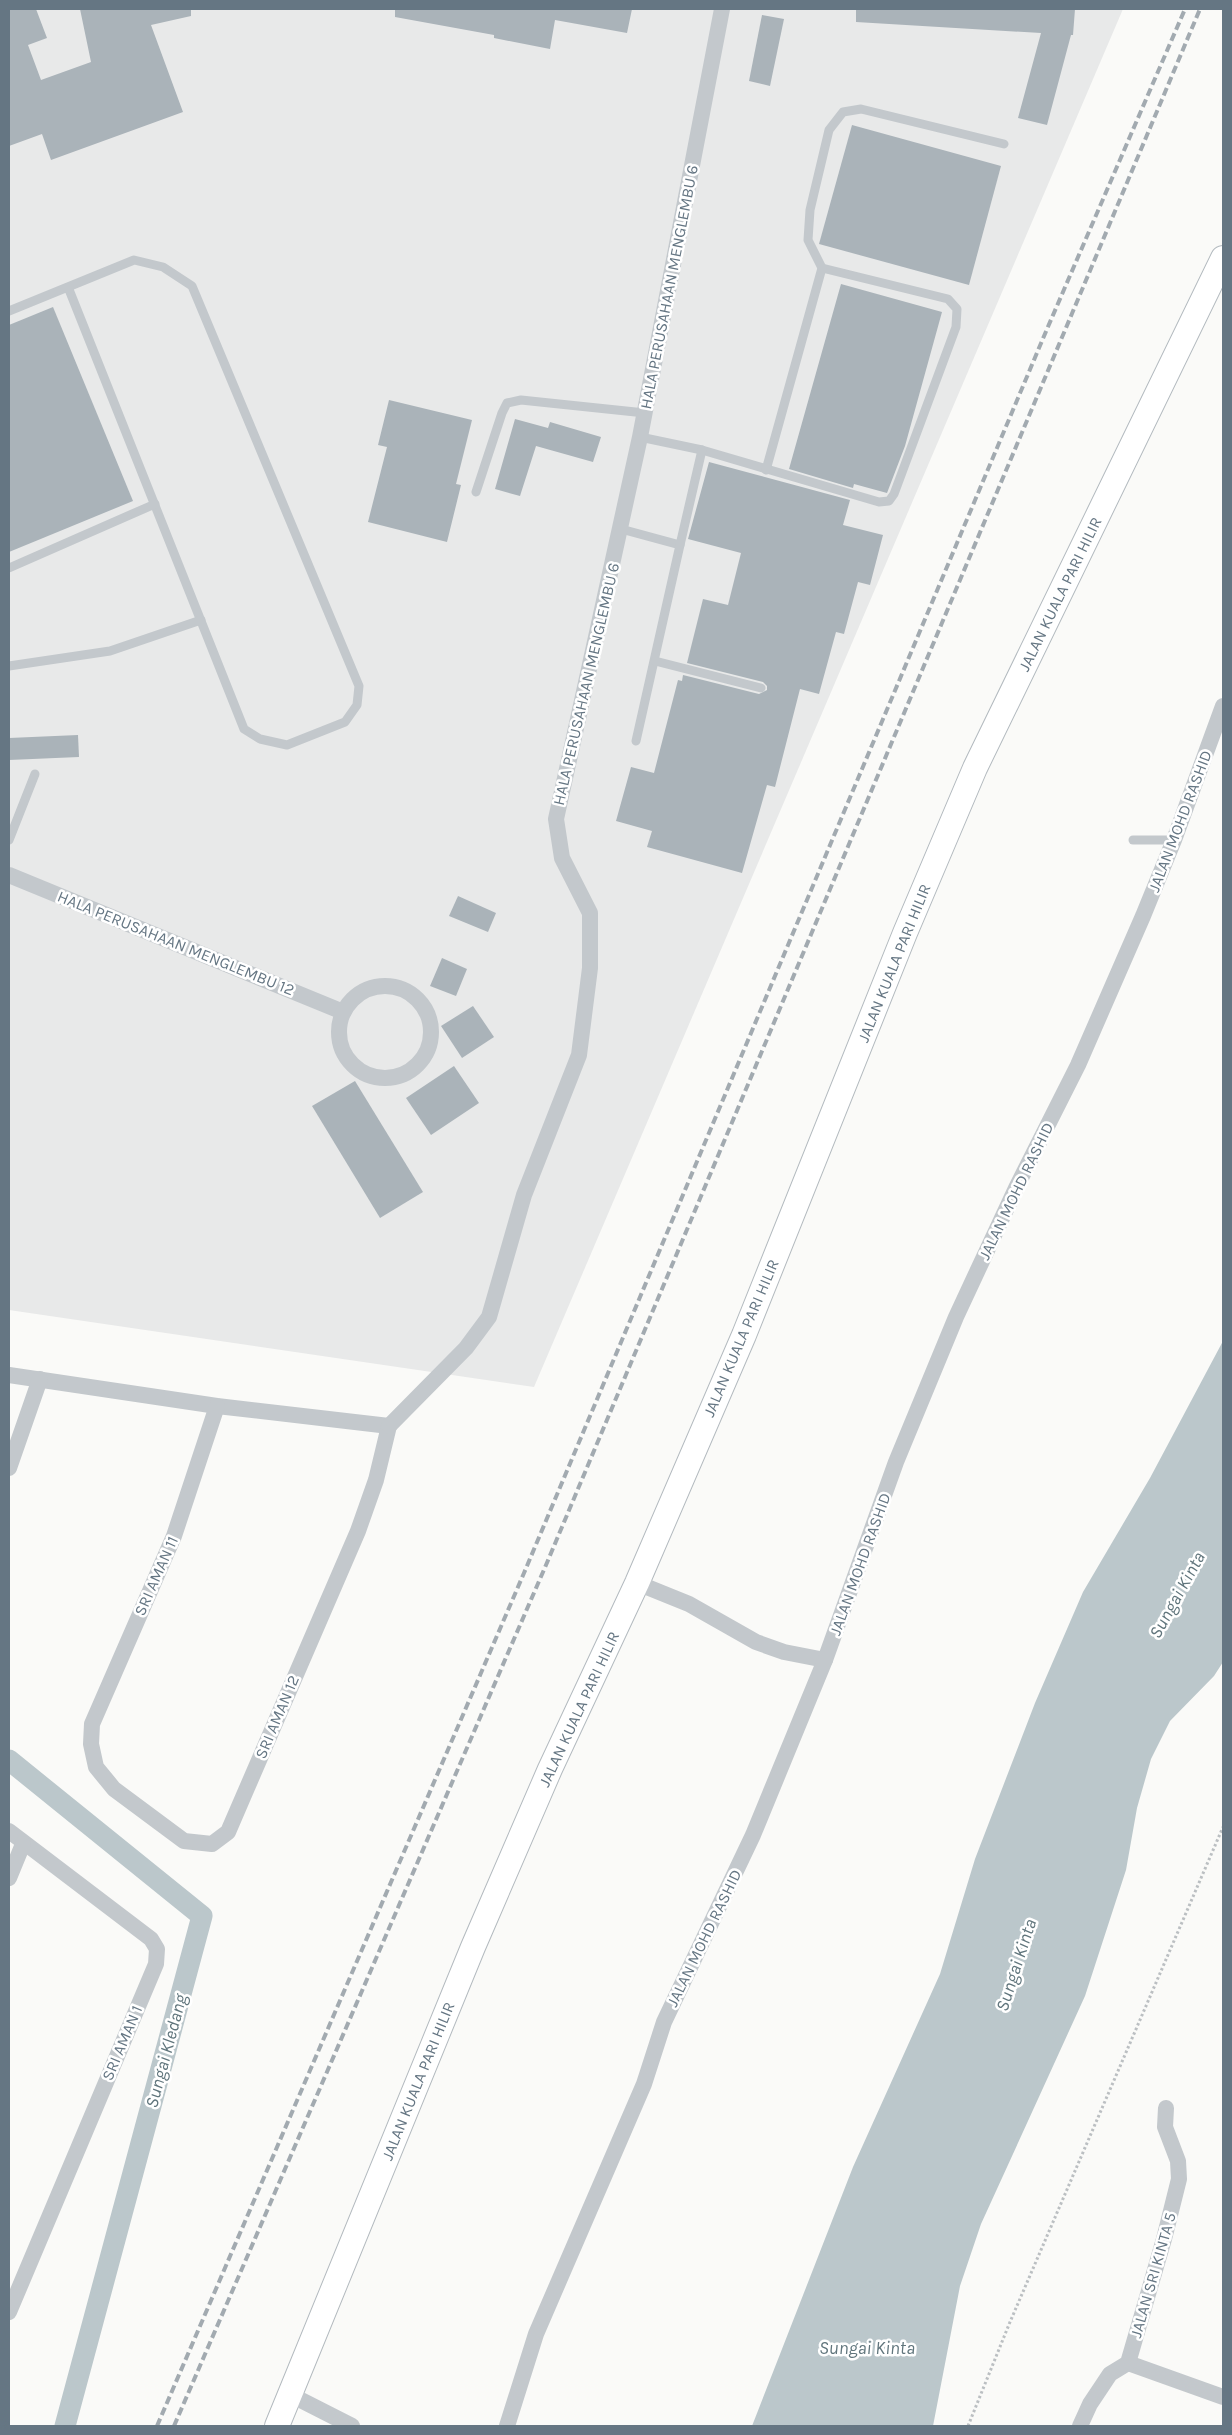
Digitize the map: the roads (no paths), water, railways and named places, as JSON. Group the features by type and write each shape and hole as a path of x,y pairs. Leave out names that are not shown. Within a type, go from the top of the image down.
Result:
{"street":[{"name":"HALA PERUSAHAAN MENGLEMBU 6","path":"389,1426 466,1348 489,1317 524,1195 579,1055 590,968 590,913 562,858 556,819 564,774 622,529 722,9"},
{"name":"JALAN KUALA PARI HILIR","path":"277,2426 477,1938 550,1770 637,1583 744,1335 905,933 975,768 1223,258"},
{"name":"JALAN MOHD RASHID","path":"507,2426 536,2334 644,2084 664,2022 753,1835 825,1660 896,1462 956,1317 1016,1188 1078,1065 1174,840 1223,706"},
{"name":"HALA PERUSAHAAN MENGLEMBU 12","path":"9,875 343,1012"},
{"path":"381,986 405,990 424,1005 432,1028 428,1051 412,1070 389,1078 365,1074 347,1059 344,1051 339,1036 343,1012 358,994 366,991 381,986"},
{"path":"9,1375 217,1406 389,1426"},
{"path":"9,1468 40,1379"},
{"name":"SRI AMAN 11","path":"91,1744 92,1724 174,1536 217,1406"},
{"name":"SRI AMAN 12","path":"91,1744 96,1767 114,1789 184,1841 212,1844 228,1832 358,1531 376,1480 389,1426"},
{"path":"637,1583 689,1604 756,1642 784,1652 825,1660"},
{"name":"SRI AMAN 1","path":"9,1831 23,1844 151,1938 157,1949 156,1964 9,2312"},
{"path":"9,1878 23,1844"},
{"name":"JALAN SRI KINTA 5","path":"1128,2364 1179,2179 1178,2161 1166,2127 1166,2108"},
{"path":"1080,2426 1090,2404 1110,2374 1128,2364 1223,2397"},
{"path":"289,2394 352,2426"}],"lane":[{"path":"766,470 822,268 808,240 810,210 829,130 843,112 861,109 1004,144"},
{"path":"9,310 134,260 163,267 192,286 359,686 357,706 345,722 287,744 260,739 244,729 68,287"},
{"path":"640,437 702,450 879,502 889,501 894,494 956,327 957,310 948,299 822,268"},
{"path":"476,492 502,412 507,403 521,400 645,413"},
{"path":"636,742 702,450"},
{"path":"9,568 155,504"},
{"path":"622,529 680,545"},
{"path":"9,666 110,651 201,620"},
{"path":"655,661 761,688"},
{"path":"9,840 35,774"},
{"path":"1133,840 1174,840"}],"water":[{"name":"Sungai Kinta","path":"1223,1341 1223,1662 1214,1676 1170,1721 1151,1759 1137,1808 1126,1870 1085,1996 981,2224 960,2286 933,2426 752,2426 853,2167 940,1974 975,1859 1035,1703 1083,1592 1150,1478"}],"waterway":[{"name":"Sungai Kledang","path":"9,1760 202,1916 65,2426"}],"railway":[{"path":"157,2426 524,1573 1047,329 1185,9"},
{"path":"174,2426 546,1565 1200,9"}]}
